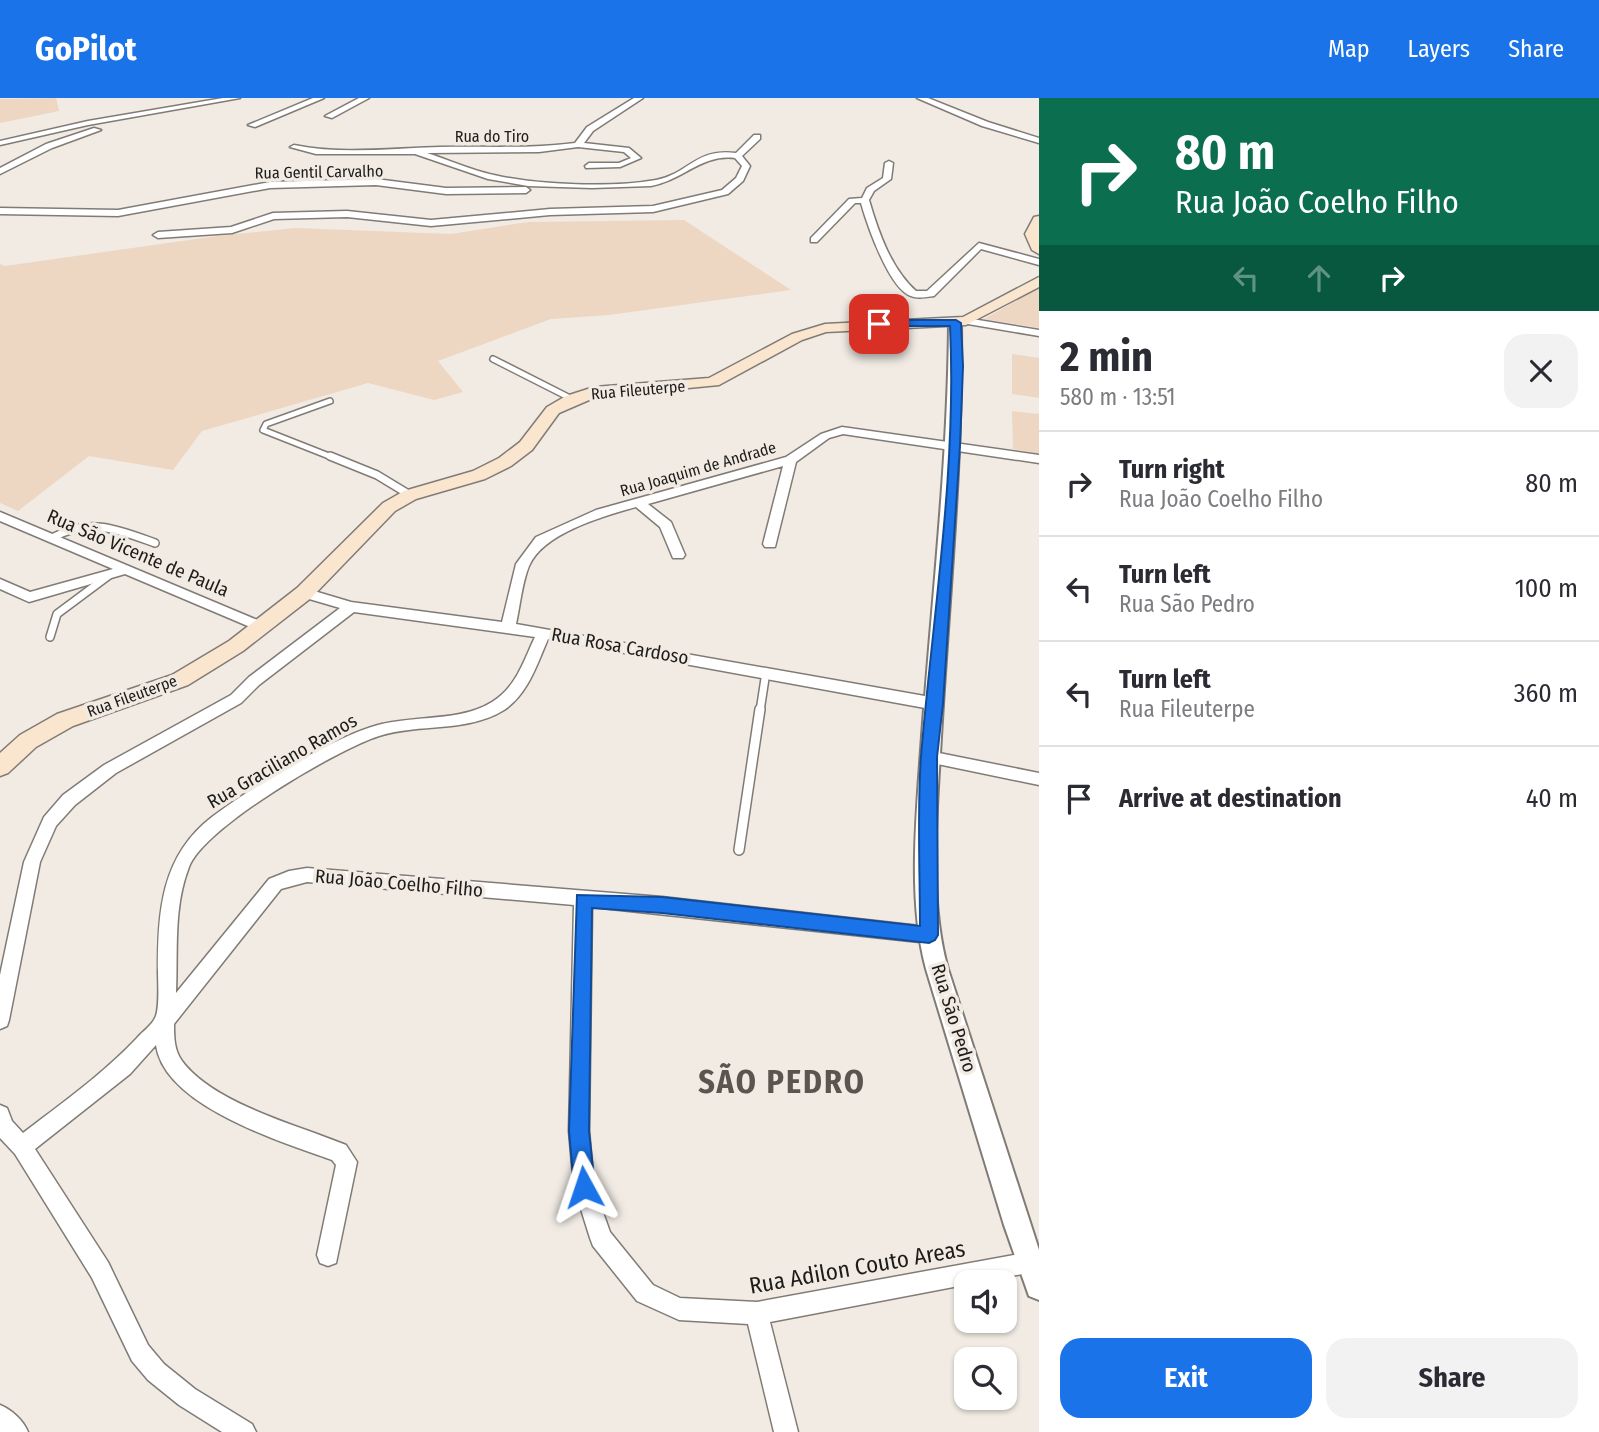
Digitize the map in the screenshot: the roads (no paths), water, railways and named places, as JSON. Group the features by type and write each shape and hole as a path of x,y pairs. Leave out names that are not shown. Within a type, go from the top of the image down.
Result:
{"main road":[{"path":"1039,220 1032,234 1039,250"},
{"name":"Rua Fileuterpe","path":"0,767 28,741 65,720 180,680 236,646 304,593 389,507 410,495 479,475 505,462 526,446 553,410 572,398 594,392 713,382 797,337 825,328 961,322 1039,281"}],"street":[{"path":"0,143 133,115 236,98"},
{"path":"252,125 320,98"},
{"path":"329,116 365,98"},
{"path":"578,145 590,129 639,98"},
{"path":"921,98 959,115 1039,141"},
{"path":"0,171 49,146 133,115"},
{"path":"738,156 757,137"},
{"name":"Rua do Tiro","path":"294,147 316,152 415,152 437,149 528,150 578,145 626,150 637,158 620,165 589,166"},
{"path":"158,235 232,230 258,220 298,215 347,214 432,223 550,212 653,209 725,192 745,173 743,158 704,155 680,174 654,183 556,184 493,177 415,152"},
{"path":"889,163 887,178 870,190 865,200 874,230 904,286 913,294 930,293 979,246 1039,262"},
{"name":"Rua Gentil Carvalho","path":"0,211 118,213 270,185 376,182 446,191 512,191 556,184"},
{"path":"814,240 852,201 865,200"},
{"path":"961,322 1039,334"},
{"name":"Rua São Pedro","path":"961,322 936,704 929,757 929,935 1039,1286"},
{"name":"Rua Joaquim de Andrade","path":"508,627 523,564 533,547 582,520 790,460 825,436 842,430 1039,459"},
{"path":"769,544 790,460"},
{"path":"638,502 666,525 678,555"},
{"name":"Rua São Vicente de Paula","path":"0,516 262,627"},
{"path":"0,583 29,597 128,569"},
{"name":"Rua Rosa Cardoso","path":"304,593 351,607 508,627 936,704"},
{"path":"0,1020 32,862 50,822 85,786 110,769 236,699 254,681 351,607"},
{"name":"Rua Graciliano Ramos","path":"328,1255 347,1162 339,1152 248,1117 196,1089 166,1052 167,932 178,873 188,849 202,834 303,770 370,733 401,725 444,722 485,714 512,696 544,633"},
{"path":"929,757 1039,779"},
{"name":"Rua João Coelho Filho","path":"22,1147 123,1067 166,1020 245,918 275,884 289,877 307,875 662,905 929,935"},
{"name":"Rua Adilon Couto Areas","path":"583,900 579,1131 584,1187 601,1238 645,1293 679,1310 757,1313 1030,1264"},
{"path":"0,1115 4,1127 22,1147 100,1270 140,1353 156,1372 187,1396 244,1432"},
{"path":"757,1313 786,1432"},
{"path":"0,1416 16,1432"}],"lane":[{"path":"493,359 572,398"},
{"path":"330,401 266,424 263,430 377,475 410,495"},
{"path":"54,537 79,524 96,523 155,543"},
{"path":"50,638 57,614 108,576"},
{"path":"739,850 766,672"}],"district":[{"name":"SÃO PEDRO","path":"782,1082"}]}
